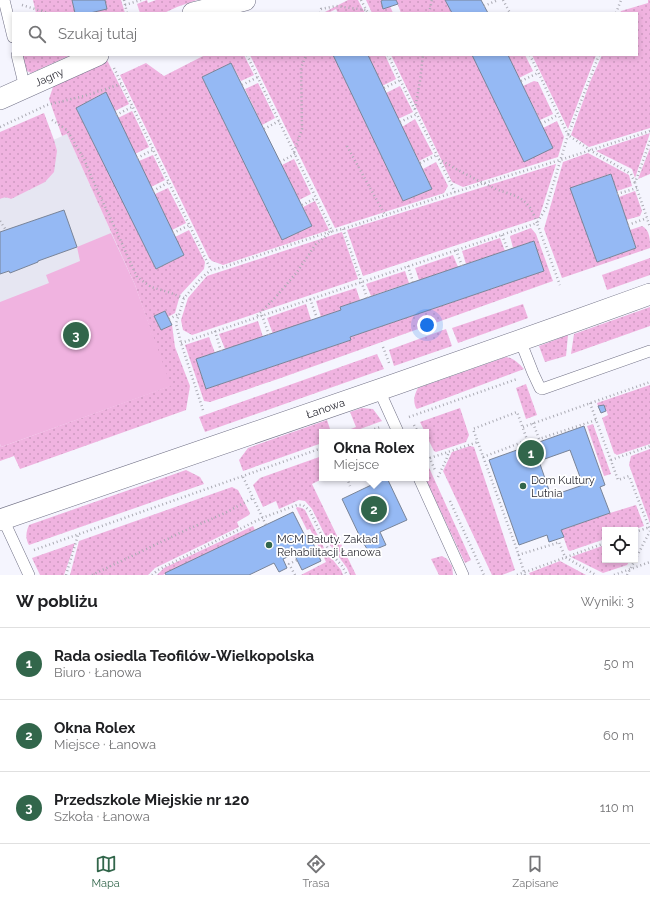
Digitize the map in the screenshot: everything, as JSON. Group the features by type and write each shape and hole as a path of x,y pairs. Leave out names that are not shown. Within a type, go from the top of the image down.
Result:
{"street":[{"path":"197,12 245,0"},
{"name":"Jagny","path":"0,99 24,88 104,59"},
{"name":"Łanowa","path":"2,519 379,390 650,294"}],"lane":[{"path":"4,0 12,33"},
{"path":"17,56 24,88"},
{"path":"520,340 533,373 540,388 542,389 650,351"},
{"path":"379,390 396,427"},
{"path":"420,481 463,575"},
{"path":"2,519 29,575"}],"path":[{"path":"124,0 127,12"},
{"path":"125,5 140,0"},
{"path":"361,0 367,12"},
{"path":"429,12 432,0"},
{"path":"484,6 498,0"},
{"path":"503,0 509,12"},
{"path":"616,12 621,0"},
{"path":"320,12 322,9 336,6 367,12"},
{"path":"248,56 332,231"},
{"path":"280,162 295,153 302,129 301,68 306,56"},
{"path":"389,56 455,192"},
{"path":"415,109 423,56"},
{"path":"530,56 568,135 631,174 650,227"},
{"path":"181,343 537,223 546,208 568,135 599,56"},
{"path":"104,59 121,84 211,270"},
{"path":"520,81 538,73"},
{"path":"242,85 258,77"},
{"path":"384,88 401,80"},
{"path":"0,127 47,106 121,84"},
{"path":"116,115 132,107"},
{"path":"400,122 417,114"},
{"path":"541,124 558,116"},
{"path":"52,120 68,130 84,159 137,277 152,287 184,298"},
{"path":"264,129 279,121"},
{"path":"203,410 176,324 184,298 201,278 211,270 650,131"},
{"path":"635,183 650,140"},
{"path":"347,146 385,215"},
{"path":"137,158 153,150"},
{"path":"420,164 437,155"},
{"path":"439,159 485,184 516,196 525,202 534,214 560,285"},
{"path":"153,191 169,182"},
{"path":"618,194 637,188"},
{"path":"302,205 316,198"},
{"path":"628,225 647,218"},
{"path":"0,221 6,230"},
{"path":"173,233 190,225"},
{"path":"344,229 367,298"},
{"path":"256,317 275,298 297,272 316,244 332,231"},
{"path":"502,234 508,250"},
{"path":"456,250 462,266"},
{"path":"408,266 413,282"},
{"path":"310,299 317,318"},
{"path":"169,319 179,314"},
{"path":"262,315 269,335"},
{"path":"215,331 221,351"},
{"path":"383,347 390,367"},
{"path":"384,429 396,427 533,373"},
{"path":"523,427 650,382"},
{"path":"590,403 618,480 629,476 650,529 638,554"},
{"path":"524,574 473,429 517,412 529,445"},
{"path":"533,423 539,439 596,420"},
{"path":"483,457 528,440"},
{"path":"449,451 438,477 430,458 449,451 478,442"},
{"path":"610,460 650,446"},
{"path":"20,555 319,449"},
{"path":"243,477 266,525"},
{"path":"348,481 350,486"},
{"path":"92,575 225,513 253,498"},
{"path":"448,498 484,575"},
{"path":"152,575 158,570 262,518 297,505 303,505 310,511 329,551 342,566 347,575"},
{"path":"638,531 650,529"},
{"path":"66,575 78,535"},
{"path":"518,555 560,542 565,557 596,575"},
{"path":"517,575 524,574 602,544"},
{"path":"295,575 289,564 297,560"},
{"path":"614,575 650,562"},
{"path":"627,575 634,563"}],"shaded area":[{"path":"33,0 72,0 75,12 36,12"},
{"path":"105,0 121,0 125,12 94,12 107,9"},
{"path":"147,0 148,3 156,0 197,0 166,12 140,12 137,4"},
{"path":"348,0 358,0 364,12 338,12 336,9 330,12 325,12"},
{"path":"366,0 383,0 381,1 383,8 390,6 393,12 372,12"},
{"path":"396,0 445,0 451,12 401,12"},
{"path":"648,0 650,0 650,128 589,147 571,135 590,82 602,56 638,56 638,12 620,12 648,3"},
{"path":"22,56 69,56 31,73 25,70"},
{"path":"105,56 129,104 115,111 105,92 76,108 156,269 184,255 175,237 189,230 205,262 204,269 180,295 175,313 168,317 165,311 154,316 161,330 172,325 175,347 190,386 186,410 20,469 14,456 0,461 0,444 1,447 170,386 135,285 67,134 62,136 49,99 54,84"},
{"path":"203,56 244,56 254,75 241,81 231,63 202,77 282,240 312,226 303,207 315,201 329,230 223,265 212,261 209,258 120,75 146,63 164,76"},
{"path":"250,56 333,56 403,201 432,189 423,169 436,162 448,186 444,193 335,228"},
{"path":"368,56 385,56 396,79 382,86"},
{"path":"391,56 473,56 553,148 543,128 557,121 564,137 558,157 463,187 452,182"},
{"path":"508,56 526,56 533,71 519,78"},
{"path":"532,56 596,56 568,129"},
{"path":"534,81 538,82 553,114 540,120 523,86"},
{"path":"258,83 275,118 262,125 245,89"},
{"path":"400,86 413,112 398,119 386,93"},
{"path":"132,111 149,147 135,154 118,118"},
{"path":"44,113 57,151 54,172 45,182 11,199 0,199 0,132"},
{"path":"415,119 433,154 419,161 402,127"},
{"path":"650,133 635,178 632,169 596,151"},
{"path":"67,134 135,285 0,444 0,163"},
{"path":"650,148 650,174 638,179"},
{"path":"588,153 629,175 632,186 617,191 610,174 571,188 597,262 636,248 630,230 642,226 647,230 650,239 650,248 562,278 544,229 563,162"},
{"path":"153,155 165,180 151,187 139,161"},
{"path":"294,159 311,194 299,200 282,165"},
{"path":"556,164 539,218 363,276 347,230"},
{"path":"168,188 186,223 172,230 155,194"},
{"path":"635,191 642,211 640,216 626,220 619,197"},
{"path":"531,228 536,234 553,281 278,379 210,402 204,401 185,345 209,337 215,353 196,359 206,389 351,340 350,337 544,271 534,241 513,248 510,236"},
{"path":"342,232 358,279 192,335 183,330 181,320 188,298 207,276"},
{"path":"111,233 135,285 171,386 1,447 0,302 49,283 46,275 80,261 77,247"},
{"path":"500,238 505,251 466,264 462,251"},
{"path":"453,255 458,267 419,280 415,268"},
{"path":"650,258 650,275 607,290 602,275"},
{"path":"405,271 409,283 371,296 366,284"},
{"path":"356,288 360,300 340,307 341,310 321,317 316,301"},
{"path":"306,304 311,320 273,334 267,318"},
{"path":"523,304 528,318 458,343 452,328"},
{"path":"650,307 650,326 571,354 574,334"},
{"path":"258,321 263,337 225,349 219,334"},
{"path":"446,329 452,346 394,366 389,350"},
{"path":"568,335 566,356 545,362 539,346"},
{"path":"377,354 384,369 205,432 199,417"},
{"path":"506,357 514,360 524,369 417,409 416,408 414,398 418,388"},
{"path":"526,384 537,415 526,419 516,388"},
{"path":"650,385 650,444 617,455 614,453 602,418 608,415 604,405 598,406 597,403"},
{"path":"362,408 373,409 382,421 360,429 351,429 356,427 350,412"},
{"path":"460,408 469,435 466,442 436,452 429,441 429,429 424,429 420,422"},
{"path":"327,420 330,429 319,429 319,444 243,471 239,460 248,448"},
{"path":"593,424 611,474 604,476 587,426"},
{"path":"470,446 474,447 515,570 502,575 492,575 443,471 452,452"},
{"path":"650,449 650,523 629,465 631,456"},
{"path":"319,457 319,480 312,484 356,575 350,575 347,568 330,545 312,509 305,501 299,500 279,509 276,501 263,507 253,485 260,478"},
{"path":"429,468 471,560 465,563 426,481 429,481"},
{"path":"186,470 200,477 204,484 29,545 26,535 29,525"},
{"path":"232,487 238,490 250,513 237,522 239,527 155,568 148,575 70,575 79,541"},
{"path":"636,505 644,526 638,528 602,527 602,540 570,551 568,550 561,530"},
{"path":"296,508 305,510 325,550 341,570 343,575 301,575 326,562 310,529 307,530"},
{"path":"253,526 255,530 163,575 157,575 164,568"},
{"path":"75,543 64,575 40,575 32,558"},
{"path":"602,546 602,563 628,563 627,565 603,573 571,557"},
{"path":"442,556 447,559 452,566 453,575 439,575 431,559"},
{"path":"560,561 586,575 530,575 529,573"}],"building":[{"path":"72,0 105,0 107,9 94,12 75,12"},
{"path":"396,0 398,4 383,9 381,1"},
{"path":"445,0 481,0 487,12 451,12"},
{"path":"333,56 368,56 432,189 403,201"},
{"path":"472,56 508,56 553,148 524,162"},
{"path":"231,63 312,226 282,240 202,77"},
{"path":"106,92 184,255 156,269 76,108"},
{"path":"611,174 636,248 597,262 570,188"},
{"path":"64,210 77,247 10,273 9,271 0,274 0,232"},
{"path":"534,241 544,271 350,337 351,340 206,389 196,359 341,310 340,307"},
{"path":"165,311 172,325 161,330 154,316"},
{"path":"604,405 606,411 601,413 598,406"},
{"name":"Dom Kultury Lutnia","path":"584,426 605,485 600,487 610,513 561,530 564,537 549,542 547,535 519,545 489,460","holes":["570,450 583,485 551,496 539,461"]},
{"path":"380,481 388,481 407,520 380,532 386,545 369,552 362,541 342,499"},
{"name":"MCM Bałuty. Zakład Rehabilitacji Łanowa","path":"293,512 305,536 309,534 321,561 302,570 294,554 283,559 287,568 279,572 274,563 249,575 166,575 165,573"}],"place":[{"name":"Przedszkole Miejskie nr 120","path":"76,335"},
{"name":"Rada osiedla Teofilów-Wielkopolska","path":"531,453"},
{"name":"Dom Kultury Lutnia","path":"523,486"},
{"name":"Okna Rolex","path":"374,509"},
{"name":"MCM Bałuty. Zakład Rehabilitacji Łanowa","path":"269,545"}]}
